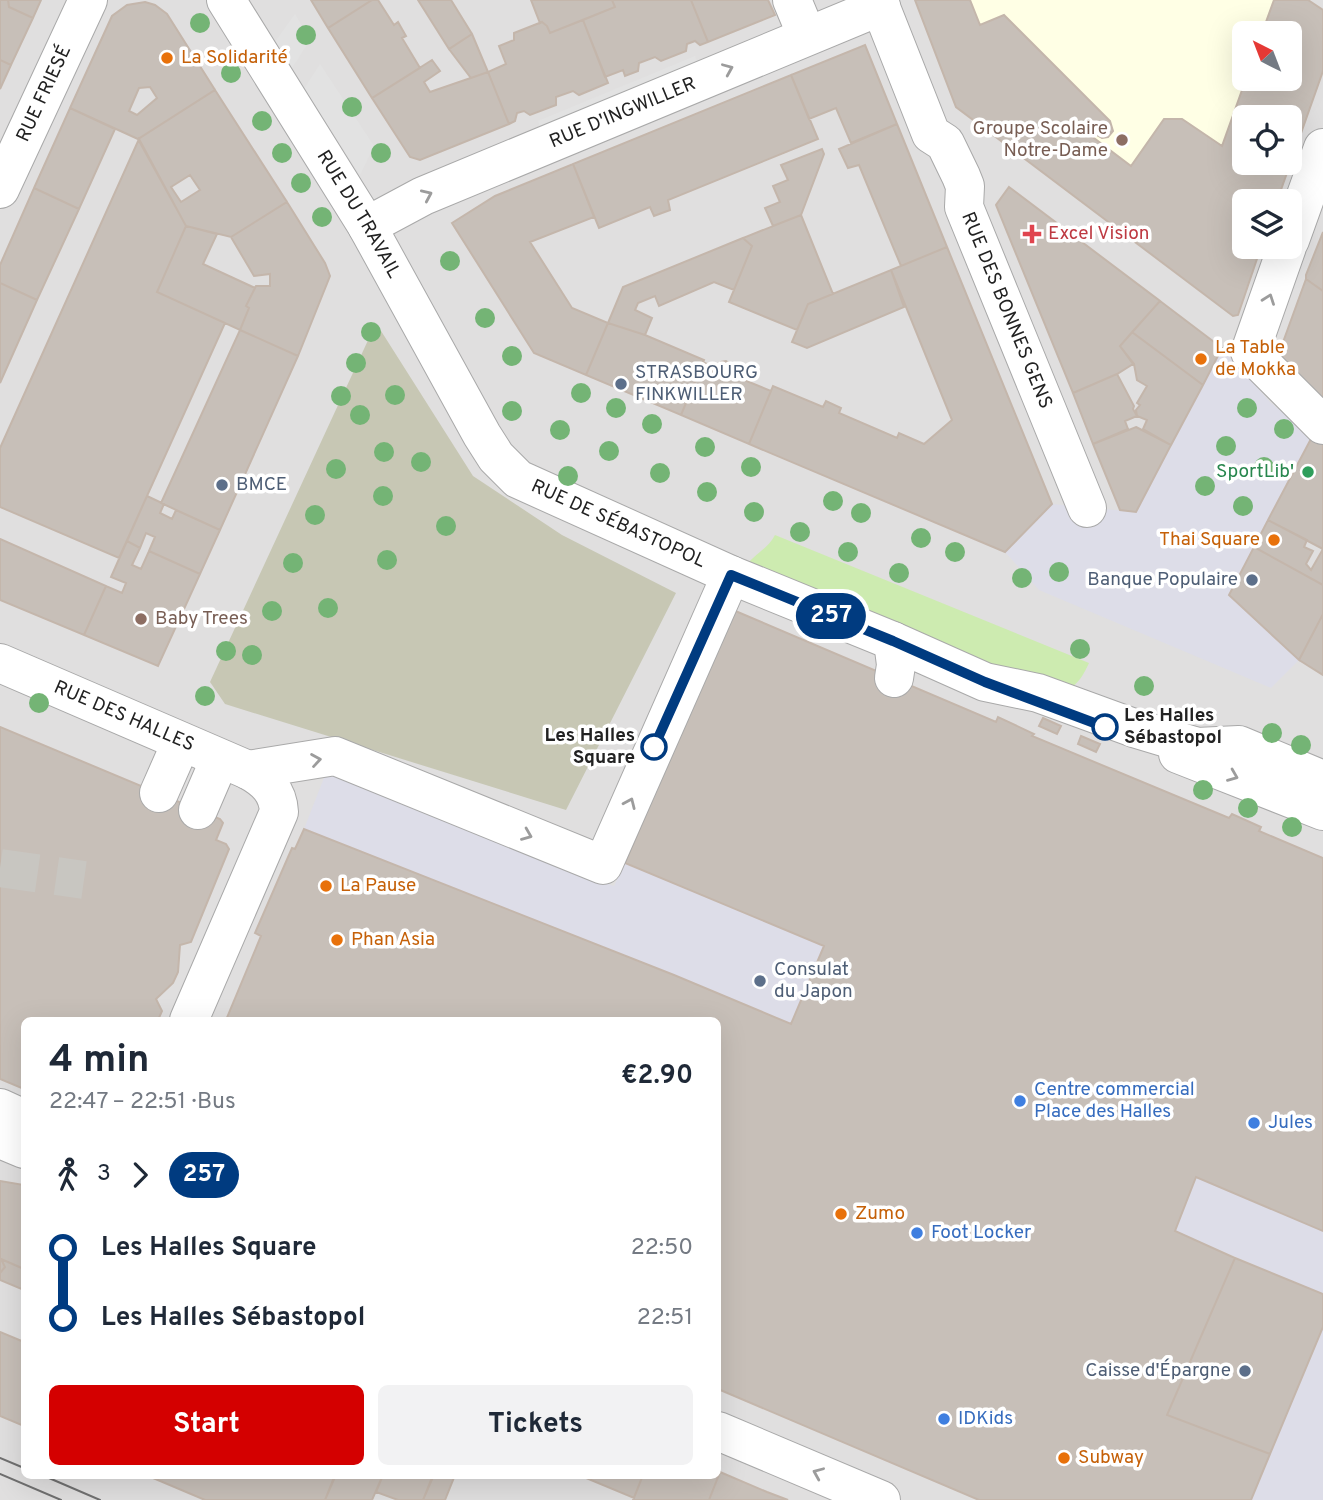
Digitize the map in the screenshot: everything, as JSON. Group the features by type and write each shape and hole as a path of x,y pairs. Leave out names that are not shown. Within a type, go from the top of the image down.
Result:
{"street":[{"name":"RUE FRIESÉ","path":"0,189 88,0"},
{"name":"RUE DU TRAVAIL","path":"226,0 367,226 482,435"},
{"path":"792,0 807,36"},
{"name":"RUE D'INGWILLER","path":"367,226 423,196 807,36 879,3"},
{"name":"RUE DES BONNES GENS","path":"879,3 931,134 945,143 965,186 964,207 1087,508"},
{"path":"1302,207 1323,148"},
{"path":"1283,259 1250,352 1323,425"},
{"name":"RUE DE SÉBASTOPOL","path":"482,435 496,457 518,479 731,575 905,664 1038,693 1134,728 1197,747 1239,745 1323,780"},
{"path":"198,810 234,764 335,757 603,865 731,575"},
{"name":"RUE DES HALLES","path":"0,663 234,764"},
{"path":"985,682 1323,811"},
{"path":"159,793 181,743"},
{"path":"190,1017 279,812 276,796 269,784 263,778 234,764"},
{"path":"0,1108 21,1118"},
{"path":"0,1139 21,1148"},
{"path":"721,1432 881,1500"}],"shaded area":[{"path":"0,0 1323,0 1323,1500 0,1500"},
{"name":"Groupe Scolaire Notre-Dame","path":"915,0 1308,0 1323,10 1323,71 1302,130 1302,105 1232,105 1232,175 1286,175 1281,189 1232,189 1232,259 1257,259 1238,315 1233,316 956,107"},
{"path":"295,14 310,40 292,68 275,42"},
{"path":"695,56 700,69 542,133 538,121"},
{"path":"320,64 374,146 360,175 304,89"},
{"path":"376,323 473,476 562,535 676,593 566,810 225,704 210,682"},
{"path":"1222,348 1270,402 1312,437 1229,594 1299,660 1271,688 1039,590 1005,552 1052,504 1136,512"},
{"path":"329,765 611,885 614,886 625,863 824,946 791,1024 304,829"},
{"path":"1196,1177 1323,1231 1323,1294 1175,1231"},
{"path":"1323,1327 1323,1500 1251,1500 1270,1454"}],"green space":[{"path":"775,535 1089,663 1078,681 1061,693 745,567"}],"building":[{"path":"0,0 8,0 9,7 33,18 11,65 0,60"},
{"path":"8,0 41,0 33,18 9,7"},
{"path":"311,0 372,0 328,28"},
{"path":"372,0 378,0 394,25 398,22 406,36 402,38 420,68 372,98 328,28"},
{"path":"418,0 451,0 472,34 449,49"},
{"path":"531,0 612,0 615,7 550,33 547,26 540,23"},
{"path":"612,0 691,0 708,42 700,45 695,41 687,44 686,51 661,61 655,57 639,63 638,71 625,76 623,70 605,77 583,20 615,7"},
{"path":"691,0 768,0 775,15 708,42"},
{"name":"Groupe Scolaire Notre-Dame","path":"915,0 970,0 980,25 1004,15 1110,121 1113,131 1108,137 1102,138 1093,133 1090,135 1131,166 1164,119 1182,119 1222,146 1232,118 1232,175 1286,175 1281,189 1232,189 1232,259 1257,259 1238,315 1233,316 956,107"},
{"name":"Groupe Scolaire Notre-Dame","path":"1274,0 1308,0 1323,10 1323,71 1302,130 1302,105 1237,105 1242,91 1302,91 1302,21 1266,21"},
{"path":"145,2 155,5 167,14 215,90 138,139 70,108 112,16 127,5","holes":["150,87 157,98 137,115 129,111 139,88"]},
{"path":"583,20 608,83 579,95 573,91 556,97 556,105 530,115 524,111 517,113 515,121 509,124 488,72 506,64 499,46 514,40 514,33 542,22 550,33"},
{"path":"472,34 488,72 471,78 449,49"},
{"path":"865,45 897,124 851,143 836,108 809,119 791,75"},
{"path":"0,60 11,65 0,89"},
{"path":"432,60 440,71 424,82 430,92 488,72 509,124 420,160 410,157 372,98"},
{"path":"791,75 818,139 668,200 670,210 654,216 650,207 599,228 573,164"},
{"path":"215,90 287,202 231,237 186,226 138,139","holes":["190,175 200,190 181,202 171,187"]},
{"path":"70,108 115,129 79,209 34,188"},
{"path":"897,124 947,247 901,266 859,165 848,168 839,149"},
{"path":"139,139 186,226 157,292 225,323 119,558 0,507 0,448"},
{"path":"822,149 824,154 801,215 773,226 765,208 780,202 773,186 788,180 781,165"},
{"path":"573,164 594,217 530,242 572,308 608,323 586,375 534,353 452,223 495,196"},
{"path":"1009,187 1160,301 1120,346 1133,364 1073,393 996,205"},
{"path":"34,188 79,209 37,300 0,283 0,265"},
{"path":"287,202 325,263 330,276 298,356 240,330 249,308 246,306 256,286 270,286 270,274 254,276 231,237"},
{"path":"801,215 833,294 808,304 797,330 729,302 752,246 743,238"},
{"path":"186,226 217,234 203,264 255,288 246,306 249,308 240,330 157,292"},
{"path":"1323,232 1323,291 1306,279 1306,275"},
{"path":"743,238 752,246 734,290 714,282 659,306 655,296 638,303 635,310 652,318 645,335 608,323 623,287"},
{"path":"947,247 1052,504 1005,552 749,444 773,386 823,407 826,401 841,408 839,413 897,438 899,433 924,444 952,420 891,270"},
{"path":"891,270 904,307 807,348 792,342 808,304"},
{"path":"1306,279 1323,291 1323,401 1278,356"},
{"path":"0,283 37,300 0,383"},
{"path":"1160,301 1222,348 1203,385 1132,332"},
{"path":"608,323 645,335 704,360 681,415 586,375"},
{"path":"240,330 298,356 220,530 161,503"},
{"path":"1132,332 1203,385 1171,445 1143,429 1147,420 1137,416 1136,410 1140,405 1137,403 1147,386 1137,380 1134,364 1120,346"},
{"path":"726,361 733,365 732,375 771,391 749,444 681,415 703,362 717,369 721,362"},
{"path":"1117,374 1137,416 1125,421 1128,429 1093,444 1073,393"},
{"path":"1136,427 1171,445 1136,512 1120,510 1093,444"},
{"path":"1312,437 1323,444 1323,549 1268,520"},
{"path":"147,496 164,504 160,513 172,519 176,510 220,530 200,574 149,551 155,537 146,533 140,548 127,541"},
{"path":"1268,520 1307,540 1304,547 1313,551 1306,564 1311,570 1323,549 1323,585 1254,547"},
{"path":"0,539 106,586 84,635 0,600"},
{"path":"127,541 140,548 132,565 141,569 149,551 200,574 158,666 84,635 106,586 122,593 126,583 111,577"},
{"path":"1254,547 1323,585 1323,614 1299,660 1229,595"},
{"name":"Centre commercial Place des Halles","path":"733,610 996,722 998,717 1034,734 1032,736 1229,818 1232,814 1261,827 1259,831 1323,858 1323,1231 1196,1177 1175,1231 1235,1258 1167,1415 1270,1454 1251,1500 979,1500 721,1390 721,1017 227,1017 261,936 255,933 292,848 295,849 304,829 791,1024 824,946 625,863"},
{"path":"1323,614 1323,675 1299,660"},
{"path":"1043,718 1061,726 1057,734 1039,726"},
{"path":"0,727 220,819 223,823 216,840 226,844 229,849 191,942 180,945 178,972 173,983 156,999 162,1011 159,1017 21,1017 21,1088 0,1079"},
{"path":"1081,736 1100,744 1096,752 1078,744"},
{"path":"0,1181 21,1184 21,1268 1,1259 5,1267 0,1273"},
{"name":"Caisse d'Épargne","path":"1235,1258 1323,1294 1323,1327 1270,1454 1167,1415"},
{"path":"1,1259 21,1268 21,1289 0,1280 0,1273 5,1267"},
{"path":"0,1332 21,1341 21,1425 0,1416"},
{"path":"721,1472 788,1500 709,1500 717,1479 721,1479"},
{"path":"155,1479 334,1479 325,1500 205,1500"},
{"path":"333,1479 381,1479 372,1500 325,1500"},
{"path":"381,1479 432,1479 423,1500 398,1500 376,1492"},
{"path":"431,1479 453,1479 445,1500 423,1500"},
{"path":"589,1479 641,1479 634,1498"},
{"path":"641,1479 717,1479 709,1500 633,1500"}],"tunnel":[{"path":"0,868 84,880"}],"tram line":[{"path":"0,1458 21,1467"},
{"path":"0,1474 61,1500"},
{"path":"51,1479 100,1500"}],"bus line":[{"name":"257","path":"654,747 731,575 985,682 1105,727"}],"place":[{"name":"La Solidarité","path":"167,58"},
{"name":"Groupe Scolaire Notre-Dame","path":"1122,140"},
{"name":"Excel Vision","path":"1032,234"},
{"name":"La Table de Mokka","path":"1201,359"},
{"name":"STRASBOURG FINKWILLER","path":"621,384"},
{"name":"SportLib'","path":"1308,472"},
{"name":"BMCE","path":"222,485"},
{"name":"Thai Square","path":"1274,540"},
{"name":"Banque Populaire","path":"1252,580"},
{"name":"Baby Trees","path":"141,619"},
{"name":"Les Halles Sébastopol","path":"1105,727"},
{"name":"Les Halles Square","path":"654,747"},
{"name":"La Pause","path":"326,886"},
{"name":"Phan Asia","path":"337,940"},
{"name":"Consulat du Japon","path":"760,981"},
{"name":"Centre commercial Place des Halles","path":"1020,1101"},
{"name":"Jules","path":"1254,1123"},
{"name":"Zumo","path":"841,1214"},
{"name":"Foot Locker","path":"917,1233"},
{"name":"Caisse d'Épargne","path":"1245,1371"},
{"name":"IDKids","path":"944,1419"},
{"name":"Subway","path":"1064,1458"}]}
